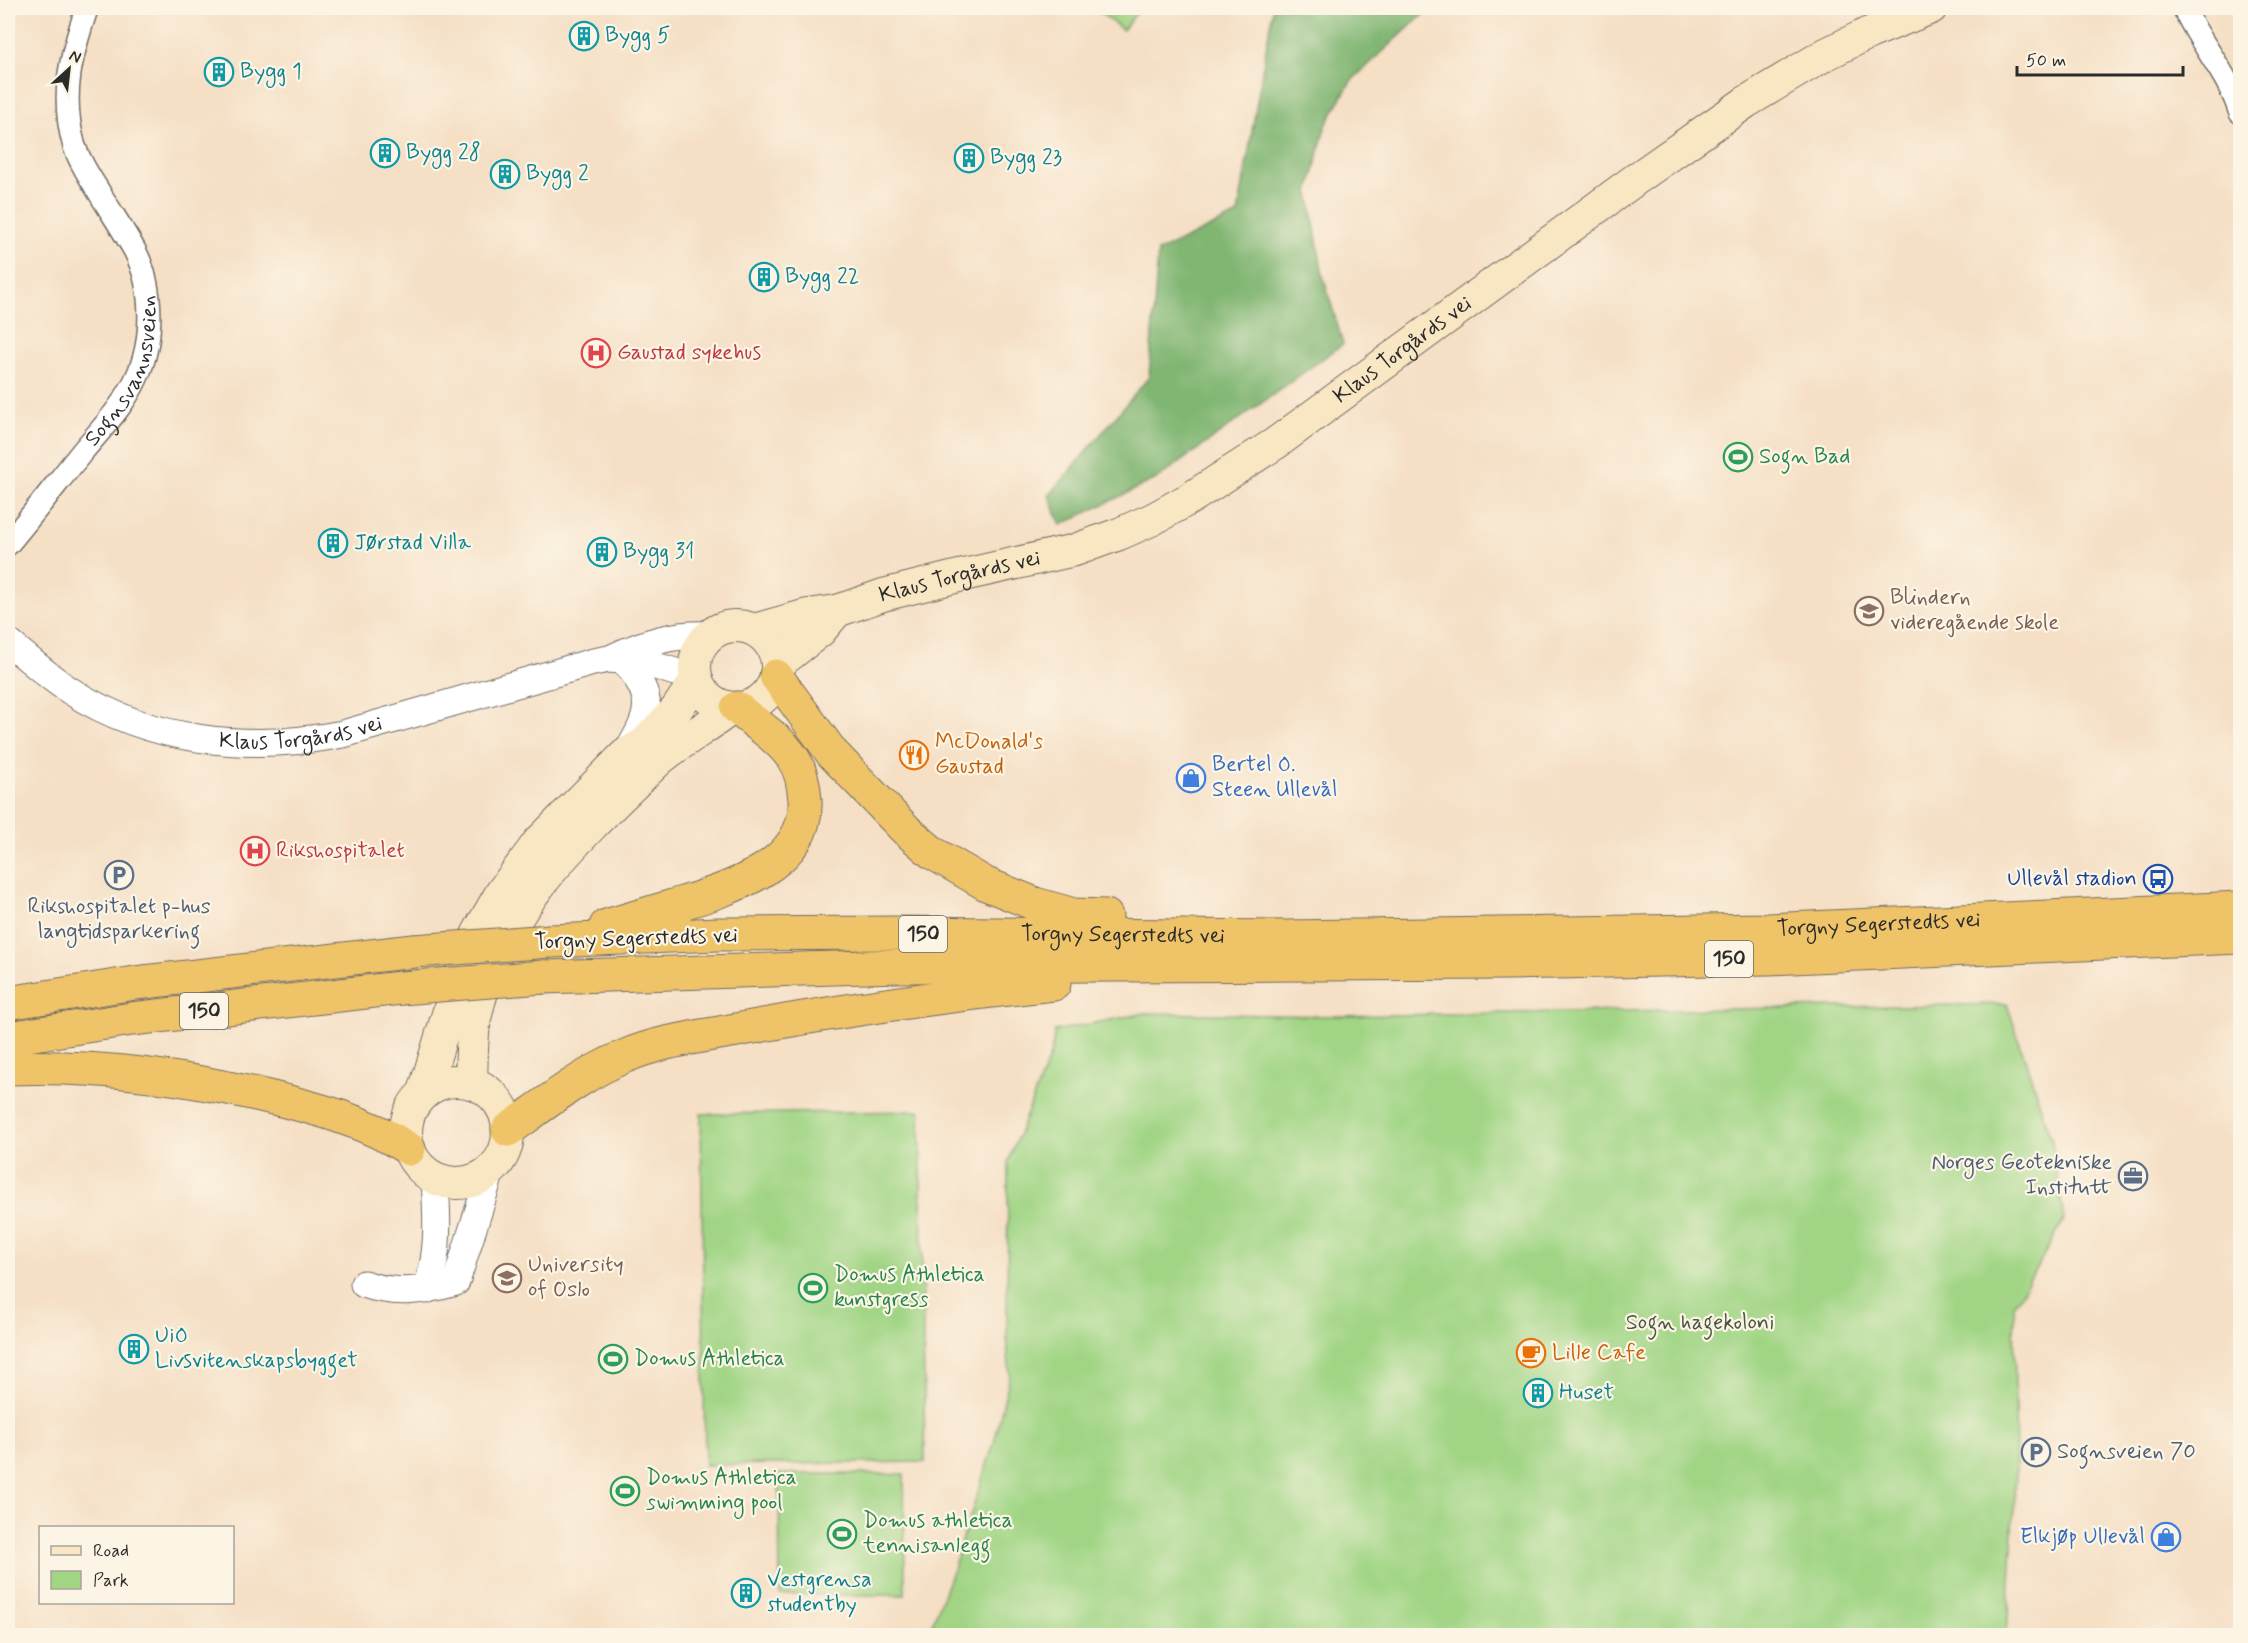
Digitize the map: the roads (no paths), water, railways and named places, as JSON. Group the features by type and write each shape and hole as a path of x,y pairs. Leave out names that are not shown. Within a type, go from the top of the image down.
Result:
{"highway":[{"path":"777,671 832,753 906,830 933,853 986,884 1035,904 1074,915 1192,919 1286,937"},
{"path":"557,940 731,887 765,869 794,841 804,816 805,796 801,774 793,758 783,746 735,708"},
{"name":"Torgny Segerstedts vei","path":"8,1003 135,983 414,951 557,940 719,934 898,933 1286,937 2236,922"},
{"name":"Torgny Segerstedts vei","path":"8,1038 132,1019 401,988 543,977 887,966 1768,958 2236,922"},
{"path":"508,1130 603,1066 625,1056 666,1043 891,1004 1229,964"},
{"path":"8,1068 135,1072 214,1084 323,1110 387,1135 409,1149"}],"main road":[{"name":"Klaus Torgårds vei","path":"754,630 808,615 837,611 884,595 1075,550 1153,519 1189,499 1276,443 1636,179 1746,102 1826,54 1869,33 1930,8"},
{"name":"Klaus Torgårds vei","path":"777,671 820,631 837,611"},
{"path":"471,1083 472,1047 476,1019 486,980 502,942 523,908 560,859 659,760 676,746 735,708 748,706 766,695 777,671 771,645 754,630 732,626 711,635 703,643 695,665 697,678 703,691 711,699 735,708"},
{"path":"424,1092 460,975 478,933 501,893 538,843 626,754 645,743 666,722 697,678"},
{"path":"452,1081 471,1083 486,1090 498,1101 505,1115 508,1130 506,1147 491,1171 469,1182 454,1183 435,1179 415,1162 409,1149 405,1131 408,1116 415,1102 424,1092 435,1086 452,1081"}],"street":[{"name":"Sognsvannsveien","path":"8,544 116,411 136,379 147,343 149,311 143,272 135,252 84,166 75,146 71,128 67,92 69,70 75,42 87,8"},
{"path":"2182,12 2213,55 2241,112"},
{"name":"Klaus Torgårds vei","path":"617,660 639,645 659,639 680,635 711,635"},
{"name":"Klaus Torgårds vei","path":"8,642 53,680 106,711 142,726 188,738 252,743 312,740 343,734 593,662 617,660 643,662 697,678"},
{"path":"617,660 639,680 647,700 646,715 639,734 626,754"},
{"path":"364,1284 377,1289 396,1291 426,1290 456,1282 491,1171"},
{"path":"426,1290 432,1275 436,1239 435,1179"}],"place":[{"name":"Bygg 5","path":"584,36"},
{"name":"Bygg 1","path":"219,72"},
{"name":"Bygg 28","path":"385,153"},
{"name":"Bygg 23","path":"969,158"},
{"name":"Bygg 2","path":"505,174"},
{"name":"Bygg 22","path":"764,277"},
{"name":"Gaustad sykehus","path":"596,353"},
{"name":"Sogn Bad","path":"1738,457"},
{"name":"Jørstad Villa","path":"333,543"},
{"name":"Bygg 31","path":"602,552"},
{"name":"Blindern videregående skole","path":"1869,611"},
{"name":"McDonald's Gaustad","path":"914,755"},
{"name":"Bertel O. Steen Ullevål","path":"1191,778"},
{"name":"Rikshospitalet","path":"255,851"},
{"name":"Rikshospitalet p-hus langtidsparkering","path":"119,875"},
{"name":"Ullevål stadion","path":"2158,879"},
{"name":"Norges Geotekniske Institutt","path":"2133,1176"},
{"name":"University of Oslo","path":"507,1278"},
{"name":"Domus Athletica kunstgress","path":"813,1288"},
{"name":"UiO Livsvitenskapsbygget","path":"134,1349"},
{"name":"Lille Cafe","path":"1531,1353"},
{"name":"Domus Athletica","path":"613,1359"},
{"name":"Huset","path":"1538,1393"},
{"name":"Sognsveien 70","path":"2036,1452"},
{"name":"Domus Athletica swimming pool","path":"625,1491"},
{"name":"Domus athletica tennisanlegg","path":"842,1534"},
{"name":"Elkjøp Ullevål","path":"2166,1537"},
{"name":"Vestgrensa studentby","path":"746,1593"}],"park label":[{"name":"Sogn hagekoloni","path":"1700,1323"}]}
